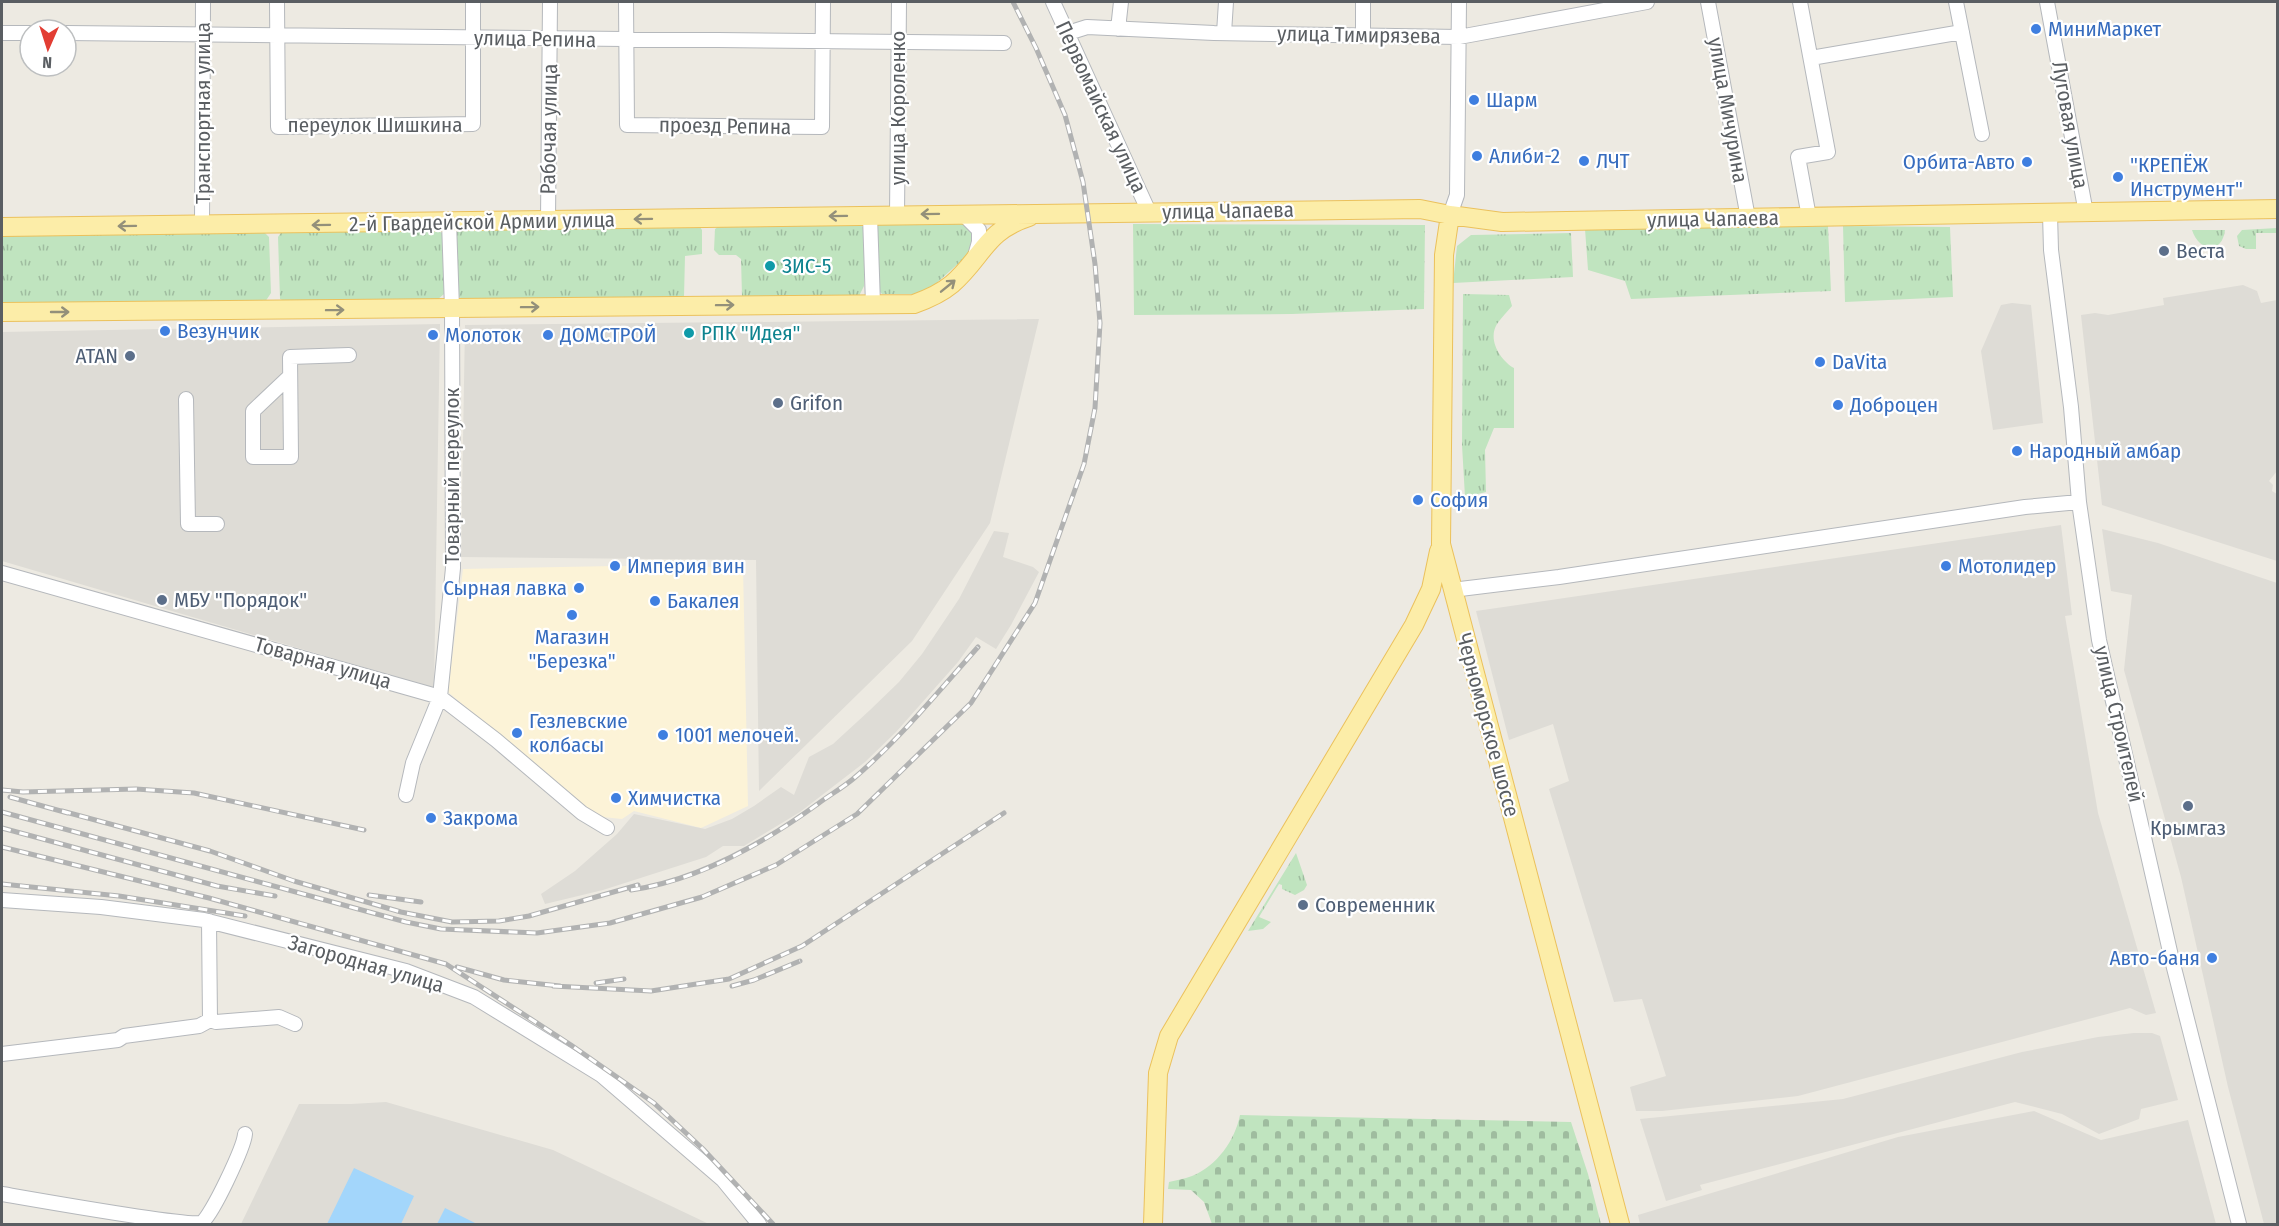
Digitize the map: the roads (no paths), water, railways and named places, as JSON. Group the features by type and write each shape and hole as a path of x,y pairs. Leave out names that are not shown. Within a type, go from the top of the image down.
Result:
{"main road":[{"path":"1376,209 1430,217 1441,232 1444,255"},
{"name":"улица Чапаева","path":"1042,213 1420,209 1450,216 1502,222 2277,209"},
{"name":"2-й Гвардейской Армии улица","path":"2,227 1042,213"},
{"path":"2,312 914,304 933,297 952,284 994,235 1011,223 1042,213"},
{"name":"Черноморское шоссе","path":"1450,216 1444,255 1441,544 1620,1224"},
{"path":"1153,1224 1158,1073 1169,1036 1414,625 1431,589 1441,544"},
{"path":"1414,625 1452,590"}],"street":[{"name":"Транспортная улица","path":"202,225 203,2"},
{"name":"переулок Шишкина","path":"277,2 278,127 473,124 473,2"},
{"name":"Рабочая улица","path":"548,220 550,2"},
{"name":"проезд Репина","path":"626,2 627,125 740,128 822,127 823,2"},
{"name":"улица Короленко","path":"897,215 899,2"},
{"name":"Первомайская улица","path":"1053,2 1149,212"},
{"path":"1118,29 1121,2"},
{"path":"1224,33 1226,2"},
{"path":"1363,2 1363,35"},
{"path":"1450,216 1457,195 1459,2"},
{"name":"улица Тимирязева","path":"1068,33 1087,27 1224,33 1459,37 1647,2"},
{"name":"улица Мичурина","path":"1708,2 1748,218"},
{"path":"1800,2 1828,152 1798,158 1809,217"},
{"path":"1956,2 1982,134"},
{"name":"Луговая улица","path":"2048,2 2086,213"},
{"path":"1811,58 1962,32"},
{"path":"2,33 18,33"},
{"name":"улица Репина","path":"78,33 1004,43"},
{"path":"963,214 979,230 979,242 974,258"},
{"name":"улица Строителей","path":"2050,214 2051,250 2071,407 2079,502 2099,640 2171,956 2239,1224"},
{"path":"870,216 873,304"},
{"name":"Товарный переулок","path":"406,795 413,763 440,697 453,568 452,308 449,222"},
{"path":"290,376 253,411 253,457 291,457 290,357 349,356"},
{"path":"186,399 188,524 217,524"},
{"path":"1452,590 1559,577 2025,507 2079,502"},
{"name":"Товарная улица","path":"2,573 440,697 529,767 582,813 607,828"},
{"name":"Загородная улица","path":"2,900 100,907 209,921 402,970 474,997 602,1075 723,1180 759,1224"},
{"path":"209,921 210,1020"},
{"path":"2,1054 118,1040 124,1036 199,1026 210,1020 216,1022 279,1017 295,1024"},
{"path":"2,1194 148,1219 187,1224 200,1223 207,1217 225,1185 244,1143 245,1134"}],"water":[{"path":"354,1168 414,1196 401,1224 327,1224"},
{"path":"445,1208 477,1224 437,1224"}],"railway":[{"path":"2,812 406,922 441,929 537,933 610,923 702,897 776,865 857,814 971,703 1035,603 1084,464 1095,408 1100,323 1095,264 1083,182 1065,115 1013,2"},
{"path":"631,890 657,885 706,869 754,845 798,818 853,779 870,764 902,732 978,647"},
{"path":"2,790 23,792 136,789 194,793 364,830"},
{"path":"10,797 68,813"},
{"path":"62,811 210,851 294,881 401,912 452,922 499,921 529,916 638,885"},
{"path":"553,986 651,991 729,979 802,946 1004,813"},
{"path":"2,828 217,886 275,896"},
{"path":"2,847 209,898 446,964 571,1045 654,1103 703,1149 773,1224"},
{"path":"2,884 119,896 245,916"},
{"path":"369,895 421,902"},
{"path":"732,986 754,980 800,961"},
{"path":"457,967 504,980 560,986"},
{"path":"596,983 624,979"}],"place":[{"name":"МиниМаркет","path":"2036,29"},
{"name":"Шарм","path":"1474,100"},
{"name":"Алиби-2","path":"1477,156"},
{"name":"ЛЧТ","path":"1584,161"},
{"name":"Орбита-Авто","path":"2027,162"},
{"name":"\"КРЕПЁЖ Инструмент\"","path":"2118,177"},
{"name":"Веста","path":"2164,251"},
{"name":"ЗИС-5","path":"770,266"},
{"name":"Везунчик","path":"165,331"},
{"name":"РПК \"Идея\"","path":"689,333"},
{"name":"Молоток","path":"433,335"},
{"name":"ДОМСТРОЙ","path":"548,335"},
{"name":"ATAN","path":"130,356"},
{"name":"DaVita","path":"1820,362"},
{"name":"Grifon","path":"778,403"},
{"name":"Доброцен","path":"1838,405"},
{"name":"Народный амбар","path":"2017,451"},
{"name":"София","path":"1418,500"},
{"name":"Империя вин","path":"615,566"},
{"name":"Мотолидер","path":"1946,566"},
{"name":"Сырная лавка","path":"579,588"},
{"name":"МБУ \"Порядок\"","path":"162,600"},
{"name":"Бакалея","path":"655,601"},
{"name":"Магазин \"Березка\"","path":"572,615"},
{"name":"Гезлевские колбасы","path":"517,733"},
{"name":"1001 мелочей.","path":"663,735"},
{"name":"Химчистка","path":"616,798"},
{"name":"Крымгаз","path":"2188,806"},
{"name":"Закрома","path":"431,818"},
{"name":"Современник","path":"1303,905"},
{"name":"Авто-баня","path":"2212,958"}]}
